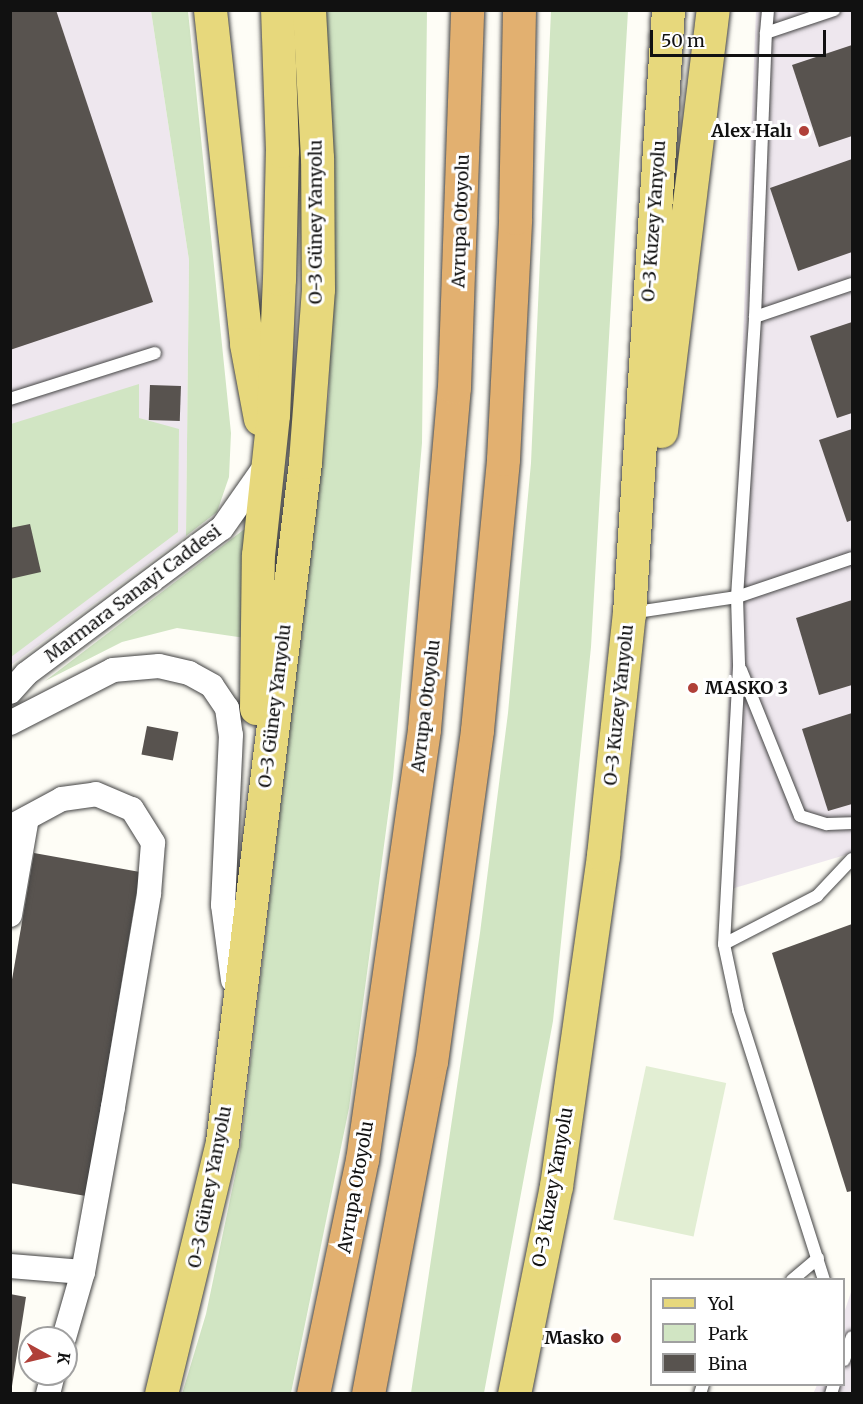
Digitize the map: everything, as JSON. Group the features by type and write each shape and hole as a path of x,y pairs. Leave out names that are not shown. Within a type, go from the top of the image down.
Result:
{"highway":[{"name":"Avrupa Otoyolu","path":"313,1394 364,1148 404,890 427,705 454,387 467,10"},
{"path":"368,1394 420,1130 455,909 477,730 503,459 515,218 519,10"}],"main road":[{"path":"210,10 246,344 268,461"},
{"path":"265,782 256,710 258,555 268,461 282,151 277,10"},
{"name":"O-3 Güney Yanyolu","path":"161,1394 222,1143 305,462 317,310 317,158 309,10"},
{"name":"O-3 Kuzey Yanyolu","path":"514,1394 559,1163 598,898 629,613 668,10"},
{"path":"629,613 657,455 713,10"}],"street":[{"name":"Marmara Sanayi Caddesi","path":"10,692 26,674 222,528 268,461"},
{"path":"10,723 113,670 159,666 189,673 212,686 227,708 231,735 223,905 237,1013"},
{"path":"10,915 19,823 62,799 96,794 132,809 153,843 149,894 83,1272 67,1326"},
{"path":"10,1266 83,1272"}],"lane":[{"path":"768,10 755,317 737,597 739,664 724,944 738,1010 823,1278"},
{"path":"766,33 834,10"},
{"path":"755,317 852,284"},
{"path":"10,399 155,353"},
{"path":"629,613 737,597 852,558"},
{"path":"739,664 800,816 827,824 852,823"},
{"path":"724,944 817,896 852,859"},
{"path":"794,1278 818,1258"},
{"path":"845,1352 852,1337"}],"shaded area":[{"path":"11,11 151,11 189,260 186,536 11,665"},
{"path":"756,11 852,11 852,853 721,892"},
{"path":"852,1289 852,1393 813,1394 817,1386 845,1386 845,1310"}],"green space":[{"path":"151,11 188,11 231,433 229,477 217,512 186,536 189,260"},
{"path":"325,11 427,11 422,443 393,778 349,1108 291,1393 182,1394 206,1314 240,1152 329,393 333,205"},
{"path":"551,11 628,11 591,647 553,1021 484,1393 411,1393 480,933 508,713 531,463"},
{"path":"139,384 139,418 179,429 178,532 11,657 11,424"},
{"path":"246,528 245,638 177,628 122,642 45,681"},
{"path":"646,1066 726,1083 694,1237 613,1220"}],"building":[{"path":"10,10 56,10 153,302 10,350"},
{"path":"852,45 852,136 819,147 792,65"},
{"path":"852,159 852,252 798,271 770,188"},
{"path":"852,322 852,413 837,418 810,336"},
{"path":"150,385 181,386 180,421 149,420"},
{"path":"852,429 852,520 847,522 819,440"},
{"path":"30,524 41,572 10,579 10,528"},
{"path":"852,600 852,685 819,695 796,618"},
{"path":"852,713 852,804 828,811 802,729"},
{"path":"147,726 178,732 173,761 141,754"},
{"path":"34,853 140,872 86,1196 10,1183 10,991"},
{"path":"852,924 852,1191 847,1192 772,953"},
{"path":"10,1294 26,1297 21,1326 18,1326 18,1348 12,1386 10,1386"}],"place":[{"name":"Alex Halı","path":"804,131"},
{"name":"MASKO 3","path":"693,688"},
{"name":"Masko","path":"616,1338"}]}
